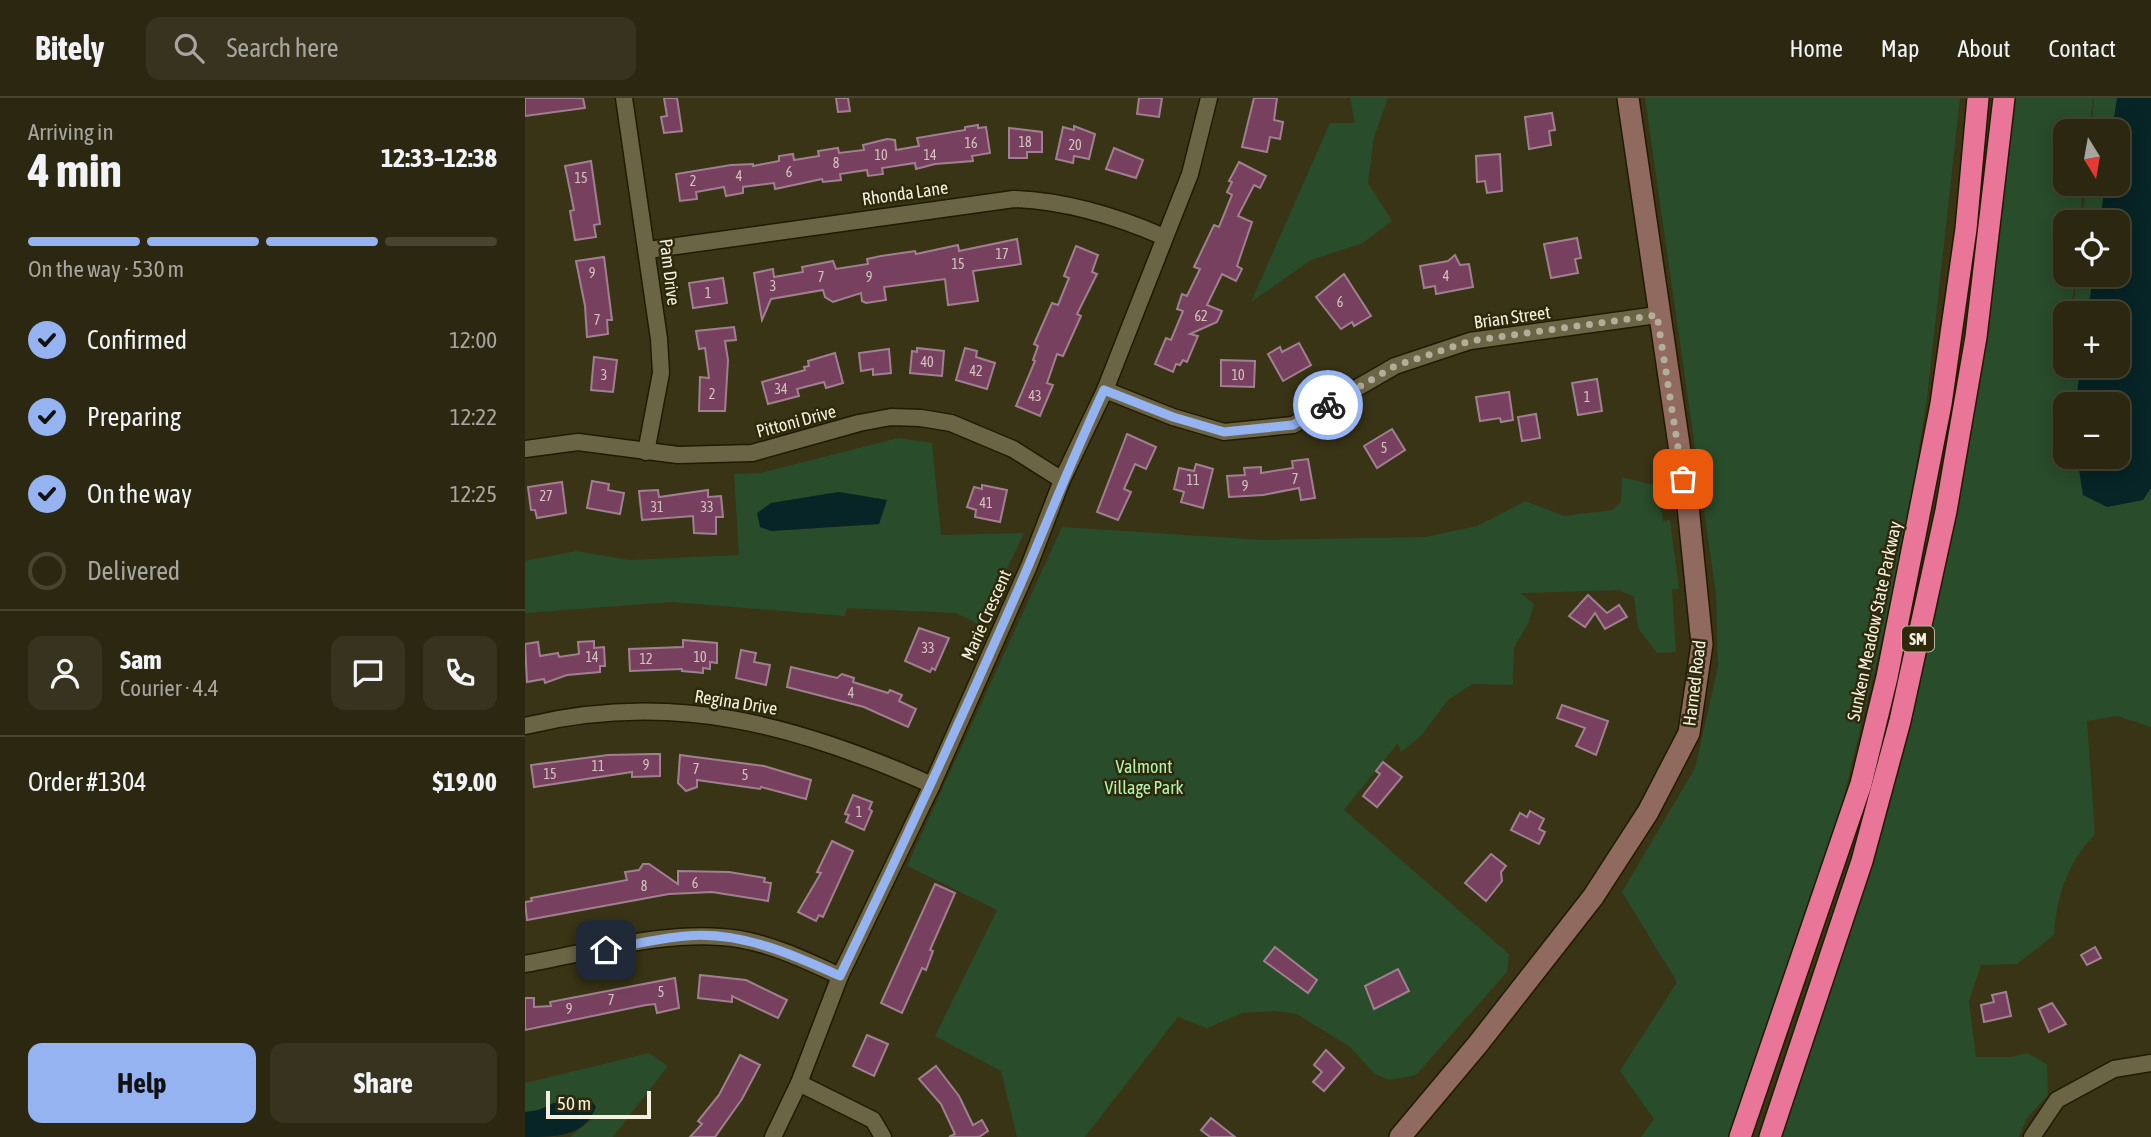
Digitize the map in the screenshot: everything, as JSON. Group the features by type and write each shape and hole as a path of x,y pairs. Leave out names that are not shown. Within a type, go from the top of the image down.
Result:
{"highway":[{"name":"Sunken Meadow State Parkway","path":"1740,1137 1861,784 1887,677 1941,404 1966,229 1978,98"},
{"name":"SM","path":"1770,1137 1858,874 1901,721 1946,511 1976,337 2004,98"}],"main road":[{"name":"Harned Road","path":"1400,1137 1478,1044 1593,897 1648,812 1689,733 1702,644 1688,506 1657,315 1628,98"}],"street":[{"name":"Pam Drive","path":"624,98 648,250 660,373 646,452"},
{"name":"Marie Crescent","path":"773,1137 799,1083 840,976 932,785 1029,566 1062,480 1104,390 1190,174 1209,98"},
{"name":"Rhonda Lane","path":"648,250 1014,200 1050,201 1098,212 1164,237"},
{"name":"Brian Street","path":"1104,390 1173,417 1224,432 1293,425 1395,366 1470,341 1657,315"},
{"name":"Pittoni Drive","path":"525,449 578,442 678,455 751,453 880,419 921,418 951,423 1013,449 1062,480"},
{"name":"Regina Drive","path":"525,726 630,710 715,716 797,733 842,747 932,785"},
{"path":"525,964 687,936 739,939 790,954 840,976"},
{"path":"2032,1137 2057,1100 2114,1069 2151,1063"},
{"path":"799,1083 873,1120 883,1137"}],"green space":[{"path":"1350,98 1388,98 1374,137 1368,183 1392,221 1363,243 1311,260 1251,302 1330,123 1355,123"},
{"path":"1645,98 1960,98 1927,398 1901,561 1839,817 1769,1033 1729,1137 1641,1137 1654,1119 1620,1071 1677,982 1622,892 1695,768 1718,667 1716,594"},
{"path":"2014,98 2093,98 2090,119 2053,119 2053,196 2082,196 2081,210 2053,210 2053,287 2074,287 2072,301 2053,301 2053,378 2065,378 2065,388 2066,378 2130,378 2130,301 2074,301 2076,287 2130,287 2130,210 2083,210 2085,196 2130,196 2130,119 2092,119 2094,98 2151,98 2151,727 2117,716 2087,721 2095,834 2077,857 2065,880 2054,935 2017,964 1981,965 1969,1001 1976,1057 2011,1057 2027,1053 2047,1064 2048,1095 2027,1118 2019,1137 1776,1137 1936,602 1976,402"},
{"path":"898,438 932,443 941,535 1024,533 980,625 956,613 847,608 845,616 671,602 525,613 525,561 576,551 630,560 739,555 734,474 760,473","holes":["839,492 886,500 879,524 771,531 771,503"]},
{"name":"Valmont Village Park","path":"1622,477 1658,486 1663,521 1670,520 1679,589 1672,589 1676,652 1657,653 1638,628 1634,597 1619,590 1520,593 1534,604 1529,622 1514,648 1513,685 1472,684 1448,700 1421,736 1401,752 1398,743 1344,810 1509,954 1507,972 1417,1074 1389,1080 1375,1074 1350,1047 1297,1014 1274,1011 1242,1013 1207,1028 1178,1017 1085,1137 1017,1137 1001,1071 935,1036 997,910 907,866 1062,527 1263,540 1425,537 1477,526 1526,501 1564,516 1612,510 1621,502"},
{"path":"649,1053 668,1066 613,1137 570,1137 592,1119 564,1103 525,1112 525,1083"}],"water":[{"path":"2117,98 2151,98 2151,488 2143,500 2107,507 2083,495 2079,469 2130,469 2130,392 2077,392 2079,378 2130,378 2130,301 2090,301 2091,287 2130,287 2130,210 2102,210 2103,196 2130,196 2130,119 2114,119"},
{"path":"839,492 887,500 879,524 771,531 760,527 757,513 771,503"},
{"path":"591,1100 596,1107 591,1117 577,1130 548,1137 525,1137 525,1112 539,1110 553,1103"}],"building":[{"path":"525,98 583,98 585,108 525,116"},
{"path":"664,98 677,98 682,131 664,133 661,117 667,116"},
{"path":"836,98 848,98 850,111 838,112"},
{"path":"1139,98 1162,98 1159,117 1137,114"},
{"path":"1254,98 1277,98 1274,120 1283,122 1280,139 1270,137 1267,152 1242,147"},
{"path":"1552,113 1555,130 1549,131 1551,145 1529,149 1525,117"},
{"path":"978,125 978,128 986,127 990,153 972,156 973,161 935,164 916,169 915,163 882,168 883,174 868,176 867,170 840,174 841,180 823,182 822,179 775,189 774,183 743,187 743,193 726,196 724,187 696,192 697,199 680,201 676,174 731,165 753,166 779,161 779,156 793,154 794,160 819,156 818,151 838,148 839,153 864,150 863,145 887,139 895,140 896,150 919,146 917,138 965,130 965,127"},
{"path":"1074,126 1095,134 1089,159 1074,156 1073,163 1056,159 1063,127 1074,130"},
{"path":"1009,128 1042,132 1042,152 1027,152 1027,158 1009,158"},
{"path":"1114,148 1143,160 1136,178 1106,169"},
{"path":"1500,154 1502,191 1487,193 1485,181 1477,182 1476,156"},
{"path":"591,161 600,224 594,225 596,237 575,240 570,211 574,210 565,166"},
{"path":"1239,162 1266,176 1260,188 1254,185 1238,216 1252,222 1237,266 1242,269 1236,281 1222,274 1207,305 1222,311 1217,322 1190,334 1198,336 1187,362 1183,360 1180,365 1176,364 1173,372 1155,364 1166,338 1171,340 1183,311 1177,309 1182,294 1187,296 1200,269 1194,267 1214,225 1219,227 1232,195 1227,192 1232,182 1229,181"},
{"path":"1577,238 1581,258 1575,259 1578,273 1551,278 1544,244"},
{"path":"1017,239 1021,264 973,271 978,301 948,305 945,279 884,287 886,300 866,303 862,301 861,293 833,302 825,297 823,290 771,299 762,320 754,273 773,269 774,277 803,272 802,267 833,261 836,269 868,264 867,259 881,256 915,251 916,254 958,245 959,251"},
{"path":"1076,246 1098,255 1092,272 1097,274 1077,314 1081,316 1063,356 1057,354 1047,383 1053,385 1040,416 1016,406 1035,361 1033,360 1038,346 1034,344 1052,303 1058,305 1069,278 1064,276"},
{"path":"1455,255 1460,265 1469,264 1473,287 1436,294 1435,286 1424,288 1420,266 1448,261"},
{"path":"604,257 612,320 607,320 608,334 587,337 585,306 576,261"},
{"path":"1344,274 1371,316 1354,326 1352,322 1341,329 1316,297"},
{"path":"723,278 727,303 693,308 689,283"},
{"path":"734,327 736,340 725,341 728,360 725,411 699,411 700,377 709,378 705,348 699,349 696,331"},
{"path":"1299,343 1311,365 1283,381 1268,354 1280,347 1282,352"},
{"path":"917,348 944,351 942,376 910,373 912,351 917,352"},
{"path":"965,348 977,351 976,357 995,363 987,389 956,380"},
{"path":"889,349 891,373 873,375 873,369 861,371 859,353"},
{"path":"835,353 843,383 826,388 824,382 797,389 799,396 768,404 762,382 805,370 804,367 809,366 808,361"},
{"path":"594,357 617,360 613,392 591,390"},
{"path":"1221,360 1255,361 1254,387 1221,386"},
{"path":"1597,379 1602,411 1578,415 1572,383"},
{"path":"1509,392 1513,420 1501,422 1500,418 1480,421 1476,397"},
{"path":"1536,414 1540,438 1522,441 1518,417"},
{"path":"1392,429 1405,450 1377,468 1364,446"},
{"path":"1127,434 1156,447 1146,469 1135,464 1124,489 1131,492 1118,520 1097,512"},
{"path":"1308,459 1315,498 1301,500 1299,488 1263,495 1229,497 1227,476 1245,475 1244,468 1261,467 1261,473 1293,468 1292,461"},
{"path":"1196,464 1213,469 1203,508 1181,502 1184,492 1174,489 1179,468 1194,471"},
{"path":"592,481 609,484 608,490 624,493 620,514 587,508"},
{"path":"562,482 566,513 537,518 535,510 531,510 528,487"},
{"path":"982,485 1007,490 1000,522 975,517 976,510 967,507 974,487 982,489"},
{"path":"658,490 659,497 708,490 708,497 721,496 723,517 716,517 716,534 694,533 693,516 642,520 639,491"},
{"path":"1588,595 1607,613 1619,605 1627,617 1605,629 1595,613 1585,627 1569,616"},
{"path":"919,628 949,638 935,670 932,668 930,672 905,661"},
{"path":"683,640 717,643 717,663 710,662 710,669 703,668 703,673 682,669 630,671 629,649 683,647"},
{"path":"594,641 594,648 604,647 605,666 600,666 600,672 567,675 545,683 544,679 527,682 525,644 538,642 540,656 558,653 559,657 579,654 578,642"},
{"path":"741,650 756,653 754,662 770,665 766,685 736,678"},
{"path":"791,667 837,678 842,674 854,678 853,682 888,693 890,690 902,695 899,701 916,709 908,727 864,707 787,687"},
{"path":"1562,705 1608,721 1596,755 1576,746 1585,728 1557,718"},
{"path":"660,754 660,776 632,777 632,772 534,787 531,765 608,755"},
{"path":"680,755 764,766 811,780 806,799 761,787 697,780 697,787 686,791 678,783"},
{"path":"1383,762 1402,777 1377,807 1363,796 1380,774 1376,771"},
{"path":"853,795 872,802 869,809 872,811 864,830 846,822 849,815 845,814"},
{"path":"1530,811 1544,819 1539,829 1545,832 1539,844 1511,830 1520,813 1527,817"},
{"path":"832,841 853,851 823,917 819,915 816,921 798,912 821,873 817,872"},
{"path":"1491,854 1506,866 1501,872 1502,881 1486,901 1465,883"},
{"path":"643,864 649,864 678,884 678,871 729,872 765,878 764,882 771,883 768,901 712,892 669,894 527,920 525,902 532,901 531,898 627,880 625,872 639,870"},
{"path":"935,884 955,893 930,950 933,951 926,970 922,968 902,1013 881,1003"},
{"path":"1275,947 1317,980 1308,993 1264,961"},
{"path":"2095,947 2101,958 2087,965 2081,955"},
{"path":"1398,969 1409,991 1374,1009 1365,986"},
{"path":"700,975 746,980 787,1000 778,1018 732,996 732,1002 698,998"},
{"path":"675,978 679,1008 657,1013 655,1004 646,1005 525,1030 525,998 534,998 534,1007 551,1006 550,1002"},
{"path":"2006,992 2011,1016 1984,1022 1981,1005 1994,1002 1992,995"},
{"path":"2052,1003 2066,1024 2049,1032 2039,1009"},
{"path":"867,1035 888,1044 874,1076 853,1066"},
{"path":"1326,1050 1344,1068 1324,1091 1313,1082 1322,1072 1314,1065"},
{"path":"740,1055 760,1065 742,1099 715,1137 690,1137 702,1124 698,1121 719,1095"},
{"path":"936,1066 959,1096 973,1125 982,1120 988,1131 979,1137 949,1137 955,1134 941,1104 919,1079"},
{"path":"1211,1118 1235,1137 1210,1137 1201,1130"}],"way so far":[{"path":"1328,405 1395,366 1470,341 1657,315 1683,479"}],"route":[{"path":"606,950 687,936 739,939 790,954 840,976 932,785 1029,566 1062,480 1104,390 1173,417 1224,432 1293,425 1328,405"}]}
